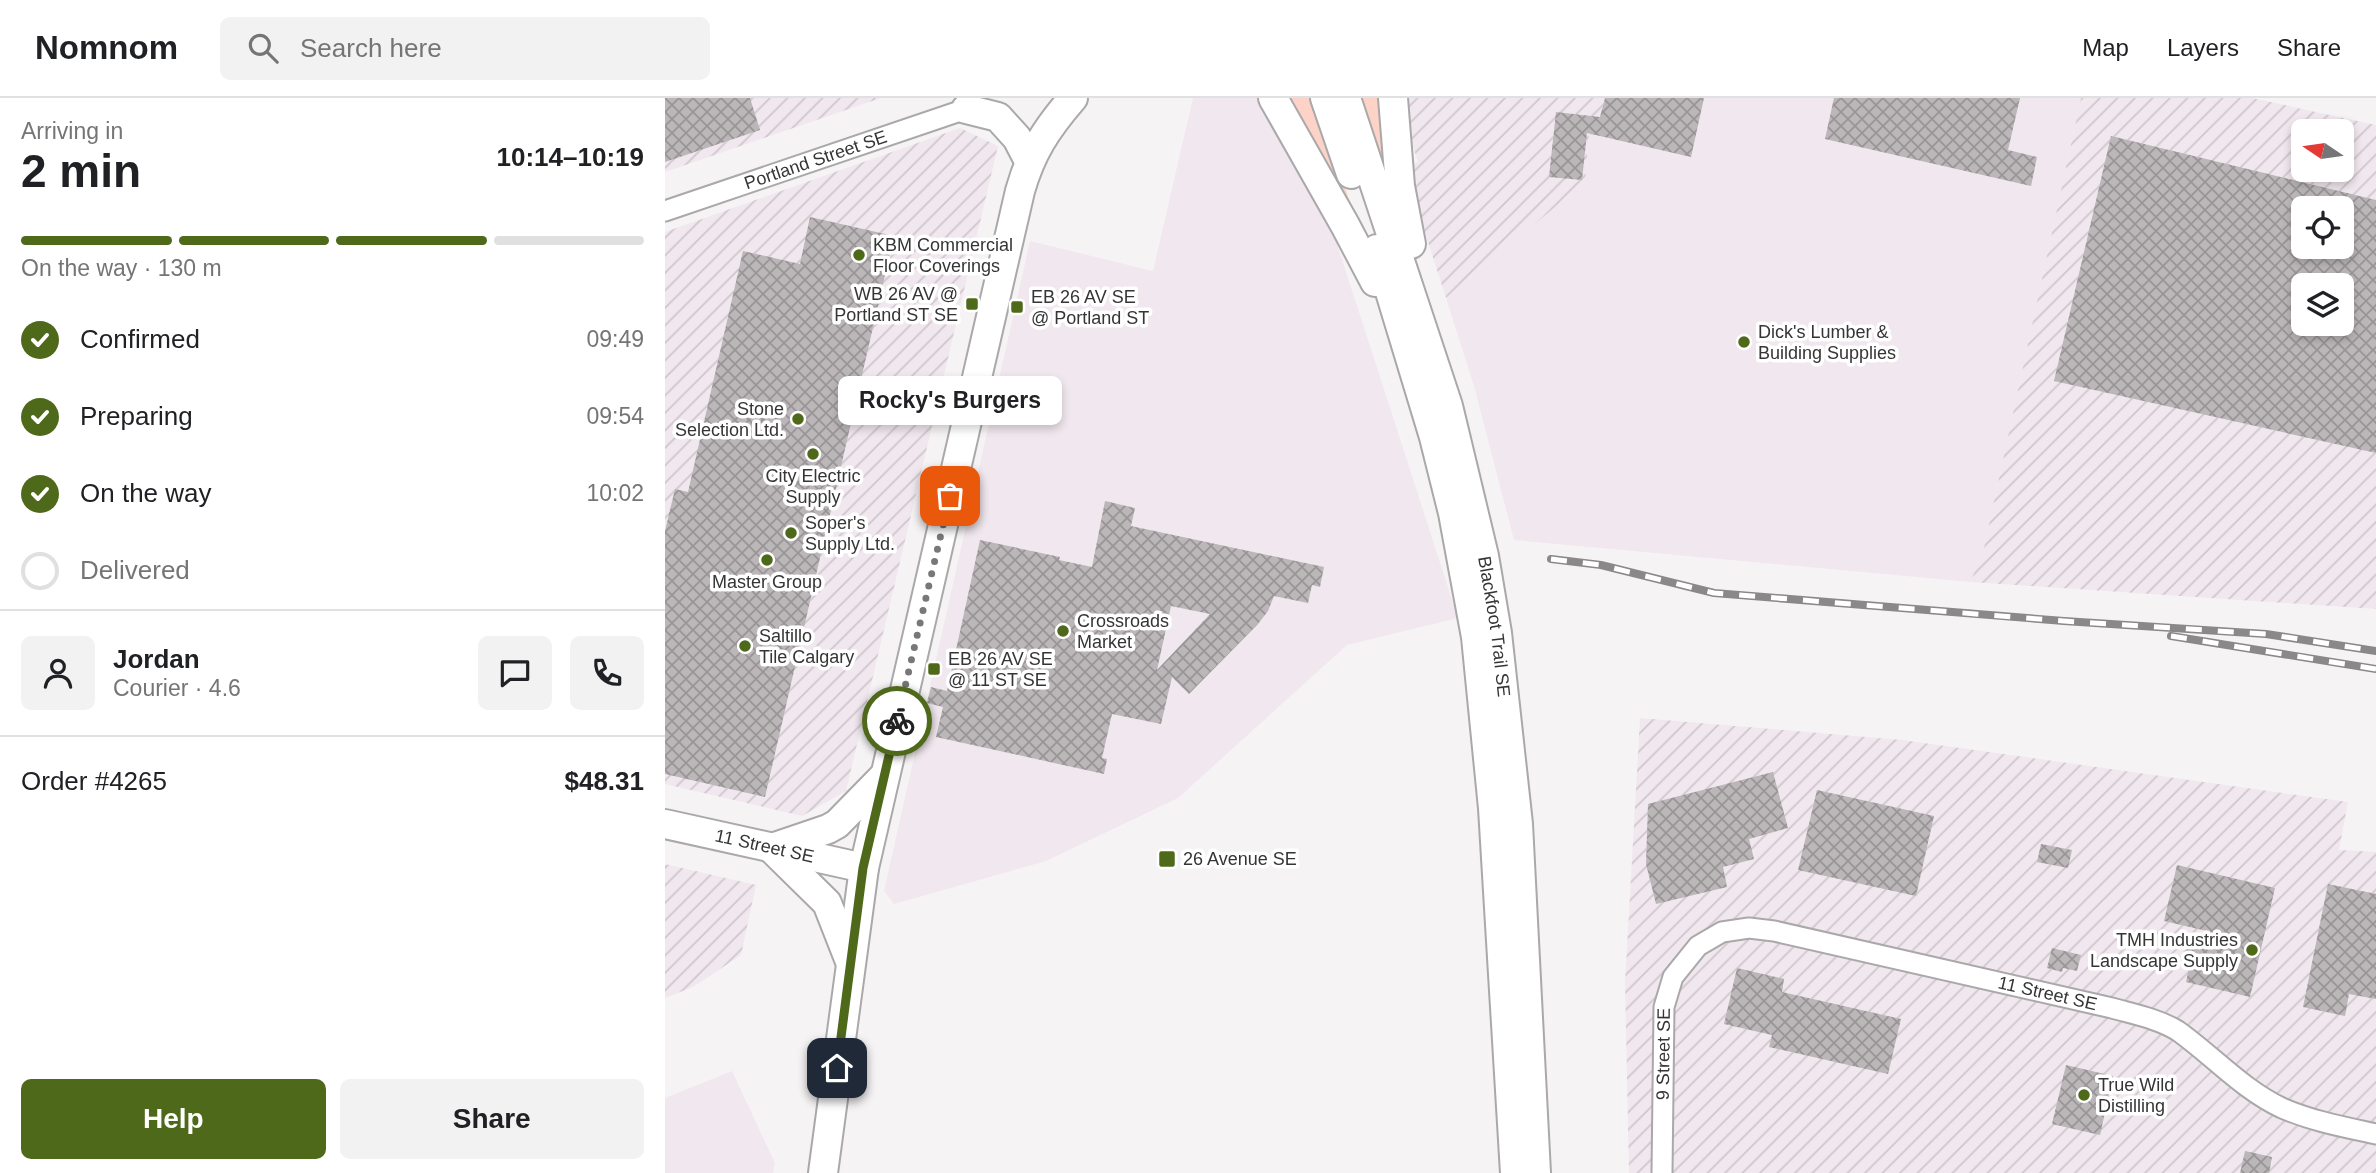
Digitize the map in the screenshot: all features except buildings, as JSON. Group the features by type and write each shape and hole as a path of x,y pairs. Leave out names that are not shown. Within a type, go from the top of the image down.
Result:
{"main road":[{"path":"823,1173 863,868 884,776 1029,161 1051,123 1073,98"},
{"path":"1273,98 1345,225 1370,275 1406,310"},
{"name":"Blackfoot Trail SE","path":"1325,98 1406,310 1448,406 1484,556 1497,633 1518,824 1536,1173"},
{"name":"Blackfoot Trail SE","path":"1346,98 1406,310 1453,513 1476,637 1493,808 1515,1173"},
{"path":"1393,98 1400,186 1413,254 1406,310"},
{"path":"977,104 997,117 1017,138 1029,161"},
{"path":"850,962 827,903 772,848 837,824 884,776"},
{"name":"11 Street SE","path":"665,824 863,868"}],"street":[{"name":"Portland Street SE","path":"665,211 977,104"},
{"name":"11 Street SE","path":"1698,946 1722,932 1749,928 1774,931 2112,1008 2176,1030 2251,1090 2282,1108 2316,1120 2376,1134"},
{"name":"9 Street SE","path":"1662,1173 1664,1006 1672,977 1698,946"}],"shaded area":[{"path":"665,98 881,98 665,172"},
{"path":"1193,98 1258,98 1326,210 1458,618 1347,645 1178,798 1046,861 894,904 884,891 1030,241 1153,271"},
{"path":"1282,98 1315,98 1355,217"},
{"path":"1356,98 1384,98 1393,206"},
{"path":"1403,98 1605,98 1596,135 1589,134 1585,182 1446,298 1411,189 1411,165 1418,162 1406,125"},
{"name":"Dick's Lumber & Building Supplies","path":"1605,98 2081,98 1982,557 1971,582 1514,540 1474,386 1446,298 1585,182 1589,133 1596,134"},
{"path":"2081,98 2252,98 2348,119 2291,119 2291,182 2354,182 2354,120 2376,125 2376,609 1971,582 1982,557"},
{"path":"960,128 998,146 846,791 802,816 665,784 665,232"},
{"path":"1640,718 1902,740 2348,802 2339,850 2376,852 2376,1173 1629,1173 1625,983"},
{"path":"665,864 756,885 741,955 693,987 665,998"},
{"path":"732,1071 775,1163 773,1173 665,1173 665,1098"}],"railway":[{"path":"1551,559 1601,565 1714,593 2266,634 2376,651"},
{"path":"2171,636 2376,669"}],"way so far":[{"path":"897,721 950,496"}],"place":[{"name":"KBM Commercial Floor Coverings","path":"859,255"},
{"name":"WB 26 AV @ Portland ST SE","path":"972,304"},
{"name":"EB 26 AV SE @ Portland ST","path":"1017,307"},
{"name":"Dick's Lumber & Building Supplies","path":"1744,342"},
{"name":"Stone Selection Ltd.","path":"798,419"},
{"name":"City Electric Supply","path":"813,454"},
{"name":"Rocky's Burgers","path":"950,496"},
{"name":"Soper's Supply Ltd.","path":"791,533"},
{"name":"Master Group","path":"767,560"},
{"name":"Crossroads Market","path":"1063,631"},
{"name":"Saltillo Tile Calgary","path":"745,646"},
{"name":"EB 26 AV SE @ 11 ST SE","path":"934,669"},
{"name":"26 Avenue SE","path":"1167,859"},
{"name":"TMH Industries Landscape Supply","path":"2252,950"},
{"name":"True Wild Distilling","path":"2084,1095"}],"route":[{"path":"837,1068 863,868 897,721"}]}
